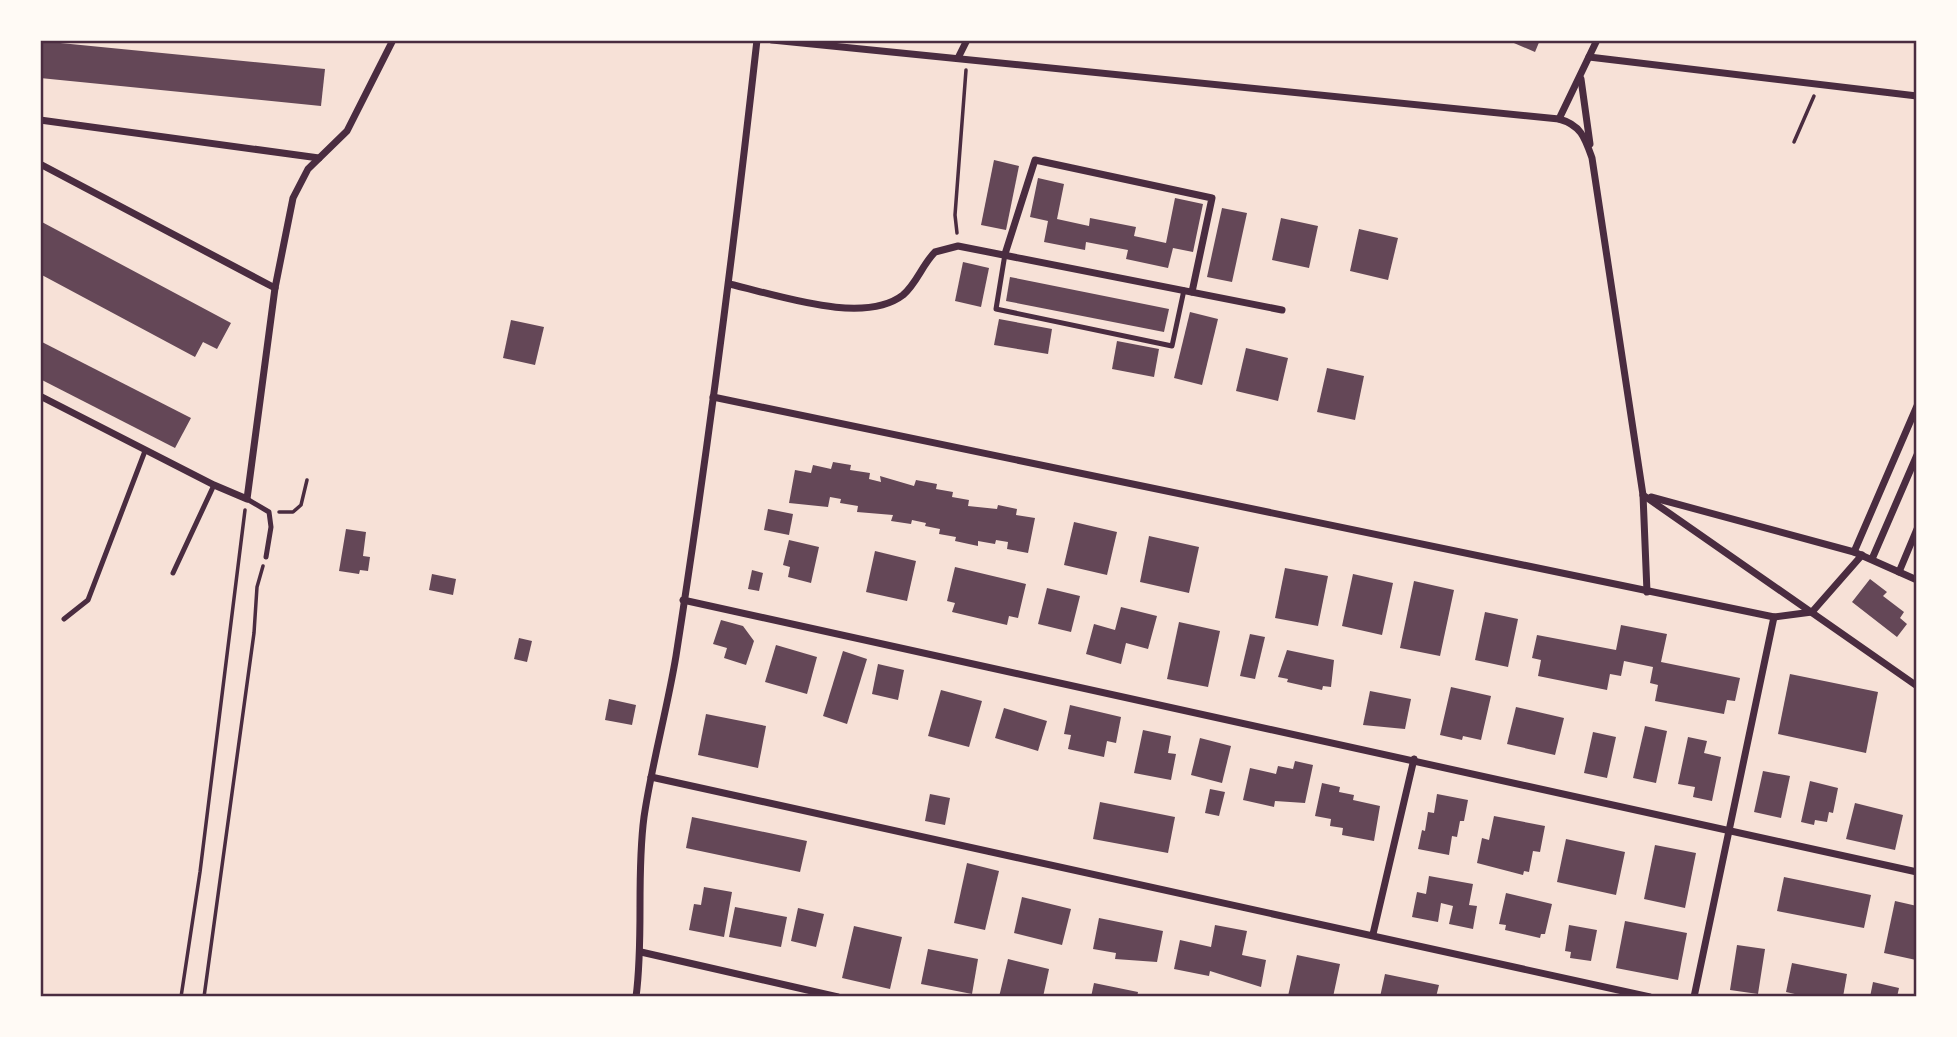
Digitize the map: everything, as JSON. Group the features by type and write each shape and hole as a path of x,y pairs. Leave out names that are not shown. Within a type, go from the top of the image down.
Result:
{"street":[{"path":"40,396 145,451 247,499 275,288 293,198 304,175 347,131 393,40"},
{"path":"636,997 641,952 641,853 651,777 671,682 713,397 757,40"},
{"path":"772,40 1559,119 1580,129 1592,158"},
{"path":"962,58 967,40"},
{"path":"1559,119 1581,79 1597,40"},
{"path":"1589,57 1917,96"},
{"path":"1581,79 1643,495 1647,592"},
{"path":"40,120 319,158"},
{"path":"1005,254 1035,160 1212,198 1188,291"},
{"path":"40,164 275,288"},
{"path":"729,284 832,306 879,306 907,291 935,252 958,246 1282,310"},
{"path":"713,397 1774,617 1812,612 1858,553 1917,406"},
{"path":"1872,559 1917,455"},
{"path":"1643,495 1858,553 1917,580"},
{"path":"1643,495 1917,686"},
{"path":"1899,572 1917,529"},
{"path":"683,600 1917,872"},
{"path":"1694,997 1727,830 1774,617"},
{"path":"1373,934 1414,759"},
{"path":"651,777 1650,997"},
{"path":"641,952 838,997"}],"lane":[{"path":"1005,254 996,309 1172,346 1188,291"},
{"path":"64,620 88,600 145,451"},
{"path":"173,573 214,485"},
{"path":"247,499 269,512 271,527 266,557"}],"path":[{"path":"958,246 955,215 962,58"},
{"path":"1794,142 1819,85"},
{"path":"269,512 293,512 301,505 307,480"},
{"path":"181,997 200,873 247,499"},
{"path":"204,997 254,632 257,587 266,557"}],"building":[{"path":"1507,40 1540,40 1535,52"},
{"path":"40,41 325,69 321,106 40,78"},
{"path":"994,160 1019,166 1006,230 981,225"},
{"path":"1038,178 1064,184 1057,219 1089,226 1090,218 1136,227 1134,236 1166,243 1175,198 1203,204 1193,252 1173,248 1168,268 1126,259 1128,250 1086,242 1085,250 1044,242 1048,221 1030,217"},
{"path":"1222,208 1247,213 1232,282 1207,277"},
{"path":"1281,218 1318,226 1309,268 1272,260"},
{"path":"40,221 231,323 217,349 203,342 195,357 40,274"},
{"path":"1359,229 1398,238 1388,280 1350,271"},
{"path":"963,262 989,268 981,307 955,301"},
{"path":"1010,277 1169,309 1164,332 1006,301"},
{"path":"1190,312 1218,319 1202,385 1174,378"},
{"path":"999,319 1052,329 1048,354 994,345"},
{"path":"511,320 544,327 535,365 503,358"},
{"path":"40,341 191,418 175,448 40,379"},
{"path":"1117,341 1159,349 1154,377 1112,369"},
{"path":"1246,348 1288,358 1278,401 1236,391"},
{"path":"1327,368 1364,376 1355,420 1317,412"},
{"path":"833,462 851,465 850,470 870,473 869,479 881,482 880,476 914,486 916,480 937,484 936,489 953,492 952,497 969,500 968,506 997,509 998,505 1017,509 1016,515 1035,518 1028,553 1007,549 1008,542 996,540 995,544 978,541 978,546 955,541 956,537 939,534 940,529 925,526 926,523 912,520 911,524 891,521 893,515 857,512 858,506 840,503 841,499 830,497 828,507 789,503 795,470 811,473 813,465 831,469"},
{"path":"768,509 793,514 789,535 764,530"},
{"path":"1074,522 1117,532 1107,575 1064,565"},
{"path":"346,529 366,532 363,556 370,557 368,571 360,570 359,574 339,571"},
{"path":"1149,536 1199,547 1189,593 1140,582"},
{"path":"789,540 819,547 811,583 788,577 790,567 783,565"},
{"path":"875,551 916,561 907,601 866,592"},
{"path":"955,567 1026,584 1018,618 1009,616 1007,625 952,612 955,603 947,601"},
{"path":"1285,568 1328,576 1318,626 1275,618"},
{"path":"752,570 763,573 759,591 748,589"},
{"path":"432,574 456,579 453,595 429,590"},
{"path":"1353,574 1393,583 1382,635 1342,626"},
{"path":"1870,579 1887,592 1883,596 1904,612 1900,618 1907,624 1897,637 1852,602"},
{"path":"1414,581 1454,590 1440,656 1400,648"},
{"path":"1047,588 1080,596 1071,632 1038,624"},
{"path":"1121,607 1157,616 1148,649 1126,643 1121,664 1086,654 1094,624 1115,630"},
{"path":"1485,612 1518,619 1508,667 1475,660"},
{"path":"721,620 743,626 754,641 746,665 724,658 727,648 713,644"},
{"path":"1179,622 1220,631 1208,687 1167,679"},
{"path":"1621,625 1667,634 1661,662 1740,678 1735,701 1727,700 1724,714 1655,701 1658,685 1650,683 1653,667 1624,661 1621,676 1610,674 1607,690 1538,676 1541,660 1532,658 1537,635 1616,650"},
{"path":"1250,634 1265,637 1255,679 1240,676"},
{"path":"519,638 532,641 527,662 514,659"},
{"path":"776,645 817,657 807,694 765,682"},
{"path":"1287,650 1334,660 1331,687 1323,686 1322,690 1287,682 1288,679 1278,677"},
{"path":"843,651 867,659 847,724 823,716"},
{"path":"878,664 904,670 898,700 872,694"},
{"path":"1790,674 1878,692 1866,753 1778,734"},
{"path":"1451,687 1491,696 1481,740 1463,736 1462,740 1440,735"},
{"path":"941,690 982,701 969,747 928,736"},
{"path":"1370,691 1411,699 1405,729 1363,725"},
{"path":"609,699 636,705 632,725 605,720"},
{"path":"1070,705 1121,717 1116,743 1107,741 1104,757 1068,749 1071,735 1064,734"},
{"path":"1516,707 1564,718 1555,755 1507,744"},
{"path":"1004,708 1047,721 1038,751 995,738"},
{"path":"706,714 766,726 758,768 698,755"},
{"path":"1645,726 1667,731 1656,783 1633,778"},
{"path":"1143,730 1171,736 1168,753 1176,754 1171,780 1134,773"},
{"path":"1593,732 1616,737 1607,778 1584,773"},
{"path":"1688,737 1707,741 1704,753 1721,757 1712,801 1693,797 1695,787 1678,784"},
{"path":"1200,738 1231,746 1222,783 1191,775"},
{"path":"1295,761 1313,765 1305,803 1275,801 1274,807 1243,800 1250,768 1276,774 1278,766 1293,769"},
{"path":"1763,771 1790,776 1781,818 1754,812"},
{"path":"1810,781 1838,788 1833,813 1829,812 1827,822 1815,820 1814,825 1801,822"},
{"path":"1322,783 1340,787 1339,792 1354,795 1353,800 1380,806 1374,841 1342,835 1343,828 1330,826 1331,819 1315,816"},
{"path":"1210,789 1225,792 1219,816 1205,813"},
{"path":"930,794 950,798 945,825 925,821"},
{"path":"1437,794 1468,800 1464,821 1460,821 1457,837 1452,836 1449,855 1418,849 1428,812 1434,813"},
{"path":"1100,802 1175,817 1168,853 1093,839"},
{"path":"1855,803 1903,815 1895,850 1846,839"},
{"path":"1494,816 1545,826 1540,852 1533,851 1529,872 1524,871 1523,875 1477,863 1482,838 1489,840"},
{"path":"692,817 807,841 800,872 686,848"},
{"path":"1566,839 1625,852 1616,895 1557,882"},
{"path":"1655,845 1696,853 1685,908 1644,899"},
{"path":"967,863 999,871 985,930 954,923"},
{"path":"1429,876 1473,884 1469,905 1477,906 1473,929 1449,924 1453,906 1441,903 1438,922 1412,917 1417,892 1426,894"},
{"path":"1784,877 1871,895 1864,928 1777,911"},
{"path":"704,887 732,892 724,937 689,930 694,904 701,905"},
{"path":"1506,893 1552,904 1545,934 1541,934 1540,938 1505,930 1506,925 1499,924"},
{"path":"1022,897 1071,909 1062,945 1014,933"},
{"path":"1895,901 1917,906 1916,960 1884,953"},
{"path":"735,907 787,917 781,947 729,937"},
{"path":"798,908 824,914 816,947 791,941"},
{"path":"1099,918 1163,931 1157,962 1115,959 1116,953 1093,949"},
{"path":"1625,921 1687,933 1678,980 1616,968"},
{"path":"1215,925 1247,931 1242,955 1266,960 1261,987 1210,971 1209,976 1174,969 1180,940 1211,947"},
{"path":"1569,925 1597,930 1591,961 1570,958 1571,952 1565,951"},
{"path":"854,926 902,937 890,989 842,978"},
{"path":"1737,945 1765,949 1758,994 1730,990"},
{"path":"928,949 978,959 972,994 921,984"},
{"path":"1297,955 1340,964 1333,997 1288,996"},
{"path":"1008,959 1049,969 1043,997 999,997"},
{"path":"1792,963 1847,974 1843,997 1808,997 1786,992"},
{"path":"1385,974 1439,985 1436,997 1380,997"},
{"path":"1873,982 1899,988 1897,997 1870,997"},
{"path":"1094,983 1138,992 1137,997 1091,997"}]}
